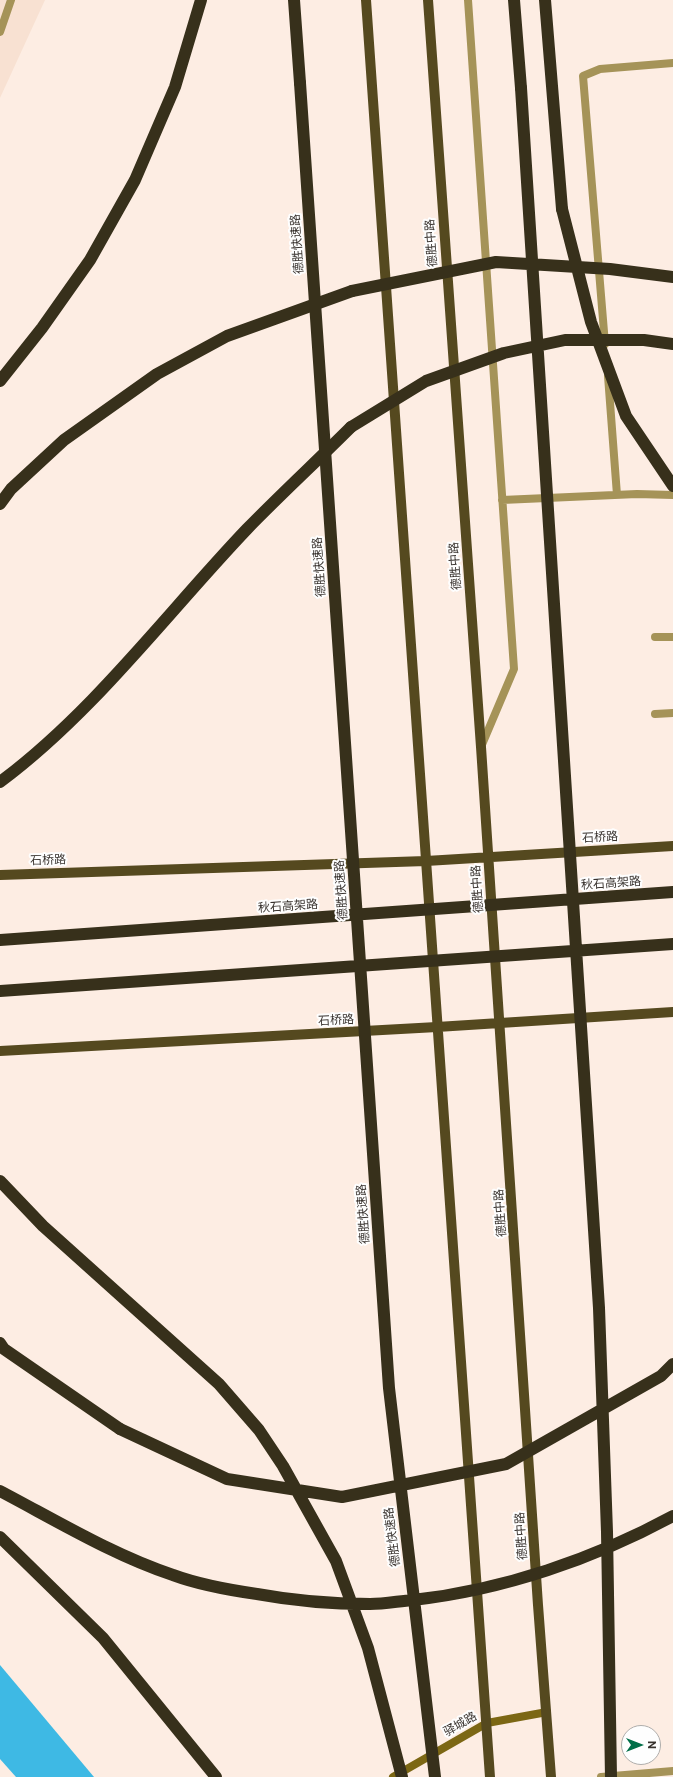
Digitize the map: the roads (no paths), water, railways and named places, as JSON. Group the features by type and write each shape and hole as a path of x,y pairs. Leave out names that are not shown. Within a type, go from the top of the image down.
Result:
{"highway":[{"path":"0,381 42,328 90,260 135,180 176,87 201,0"},
{"name":"德胜快速路","path":"294,0 389,1388 435,1777"},
{"path":"514,0 599,1308 607,1532 611,1777"},
{"path":"545,0 562,209 592,322 626,416 673,486"},
{"path":"0,504 11,488 64,440 157,374 228,336 352,291 496,262 610,269 673,277"},
{"path":"0,782 21,766 74,717 133,655 247,529 351,427 426,381 504,353 566,340 644,340 673,344"},
{"name":"秋石高架路","path":"0,940 673,892"},
{"path":"0,991 673,944"},
{"path":"0,1181 43,1226 219,1384 259,1430 283,1466 336,1561 368,1648 402,1777"},
{"path":"0,1343 4,1350 120,1430 228,1479 342,1497 506,1464 662,1376 673,1364"},
{"path":"0,1492 116,1552 174,1576 226,1589 302,1602 325,1603 372,1604 447,1596 512,1580 580,1559 643,1532 673,1516"},
{"path":"0,1537 103,1638 216,1777"}],"main road":[{"path":"366,0 490,1777"},
{"name":"德胜中路","path":"428,0 552,1777"},
{"name":"石桥路","path":"0,875 426,860 673,846"},
{"name":"石桥路","path":"0,1051 437,1028 673,1012"}],"street":[{"path":"0,32 11,0"},
{"path":"468,0 514,669 481,746"},
{"path":"618,495 583,76 600,69 673,63"},
{"path":"502,500 618,495 673,496"},
{"path":"655,637 673,637"},
{"path":"655,714 673,713"},
{"name":"驿城路","path":"393,1777 486,1723 547,1712"},
{"path":"601,1777 673,1771"}],"water":[{"path":"0,1665 94,1777 16,1777 0,1759"}]}
